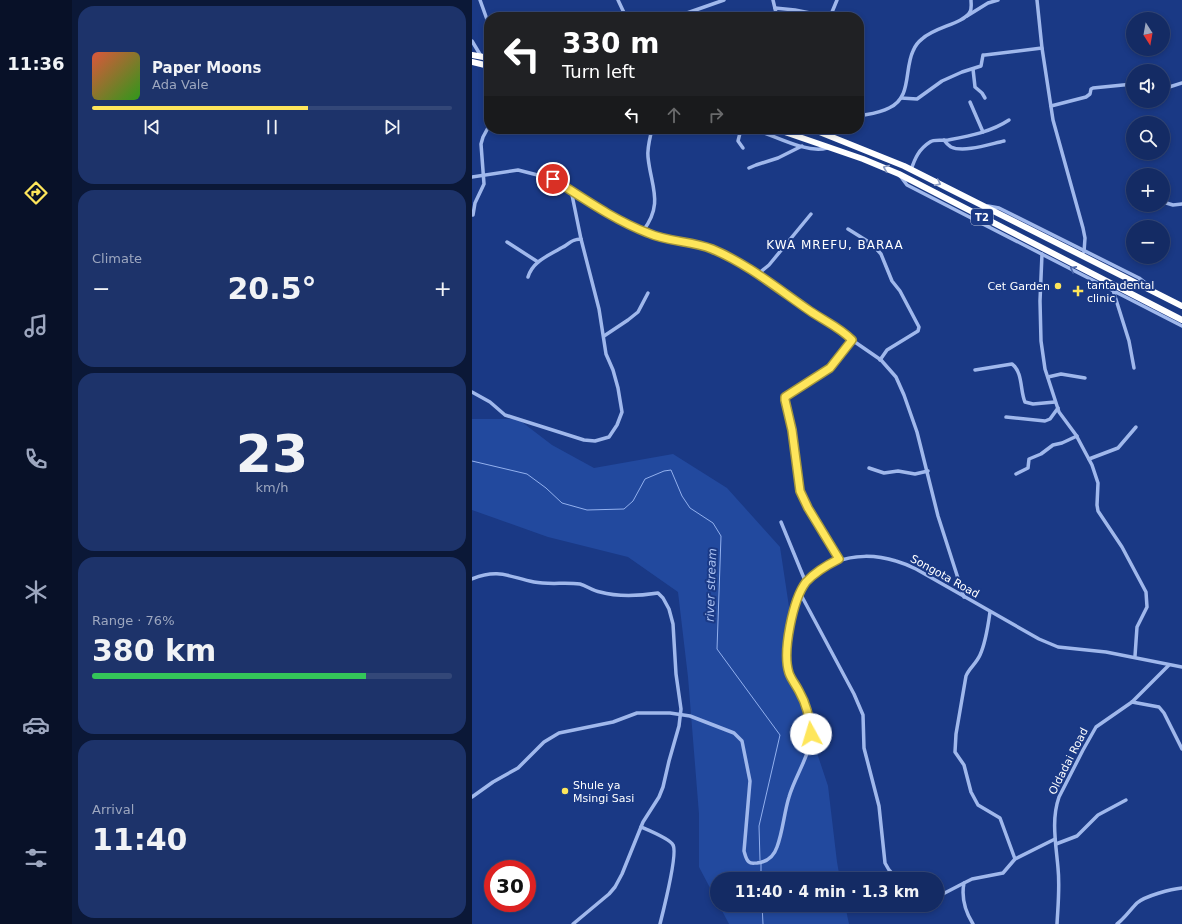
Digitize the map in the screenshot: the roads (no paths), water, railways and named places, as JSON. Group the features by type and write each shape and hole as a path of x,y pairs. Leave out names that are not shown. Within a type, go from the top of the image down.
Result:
{"highway":[{"path":"472,56 484,58"},
{"path":"472,62 484,65"},
{"name":"T2","path":"791,134 863,159 899,174 1182,320"},
{"name":"T2","path":"834,134 955,191 1182,306"},
{"path":"949,201 955,191"},
{"path":"977,214 983,205"}],"street":[{"path":"480,0 484,12"},
{"path":"623,0 618,2 623,12"},
{"path":"690,12 724,0"},
{"path":"773,0 776,12"},
{"path":"832,12 836,0"},
{"path":"966,17 971,10 971,0"},
{"path":"864,115 890,108 901,98 915,46 927,34 966,17 988,3 998,0"},
{"path":"1037,0 1042,48 1051,106 1056,131 1083,228 1085,238 1084,252"},
{"path":"775,8 805,12"},
{"path":"472,42 484,57"},
{"path":"901,98 917,99 942,81 982,66 983,56 985,55 1042,48"},
{"path":"973,69 974,86 985,98"},
{"path":"1170,87 1182,83"},
{"path":"1051,106 1088,96 1093,88 1126,85"},
{"path":"970,102 983,132"},
{"path":"911,170 919,151 932,141 973,135 1009,120"},
{"path":"473,215 475,203 484,184 481,144 485,134"},
{"path":"643,232 652,218 655,206 654,188 648,157 651,134"},
{"path":"740,134 738,141 743,148"},
{"path":"767,134 802,146 821,150 830,147"},
{"path":"944,140 952,147 961,148 1004,141"},
{"path":"749,168 778,158 802,146"},
{"path":"472,177 514,170 525,171 553,179 643,232 712,249 758,274 846,334 880,360 896,377 904,395 917,432 938,516 964,597"},
{"path":"899,174 907,185 1182,326"},
{"path":"472,392 490,402 509,417 584,440 607,438 613,433 621,418 622,412 618,388 613,370 606,354 600,309 581,239 571,190"},
{"path":"1170,204 1182,204"},
{"path":"983,205 999,208 1084,252 1139,278 1160,295"},
{"path":"758,274 769,265 811,214"},
{"path":"848,229 872,244 881,254 891,280 900,291 919,327 918,332 887,350 880,360"},
{"path":"528,276 530,269 538,262 563,248 570,241 581,239"},
{"path":"508,242 538,262"},
{"path":"1042,254 1040,301 1041,341 1045,369 1055,402 1063,417 1077,436 1089,459 1098,483 1098,511 1122,547 1146,592 1147,607 1136,627 1135,656"},
{"path":"1113,290 1129,341 1134,368"},
{"path":"604,336 638,312 648,293"},
{"path":"839,559 808,508 800,491 792,430 785,397 830,368 852,340"},
{"path":"975,370 1012,364 1015,366 1019,375 1025,402 1033,404 1055,402"},
{"path":"1048,377 1061,374 1085,378"},
{"path":"1006,417 1041,421 1047,420 1058,408"},
{"path":"1089,459 1118,448 1136,427"},
{"path":"1016,474 1028,468 1029,459 1041,454 1053,445 1062,443 1077,436"},
{"path":"869,468 884,473 898,471 915,474 928,472"},
{"path":"781,522 806,583"},
{"name":"Songota Road","path":"681,715 699,719 734,733 742,741 750,781 744,851 747,861 750,863 761,863 770,858 775,852 789,797 802,767 811,734 810,719 807,708 789,673 787,663 787,645 794,607 806,583 828,564 839,559 871,556 897,561 916,569 1039,639 1058,647 1135,656 1169,665 1182,666"},
{"path":"472,579 487,574 500,573 535,582 580,584 598,592 610,594 660,594 669,609 673,624 676,674 681,704 681,715 668,760 663,787 641,827 627,863 615,887 573,924"},
{"path":"800,593 854,694 863,714 864,748 879,806 885,863 891,872"},
{"path":"990,612 981,654 976,663 968,670 966,676 956,734 955,750 964,764 974,797 981,808 1000,818 1015,859"},
{"name":"Oldadai Road","path":"1058,924 1059,888 1055,841 1056,805 1062,788 1096,727 1132,702 1169,665"},
{"path":"1132,702 1160,707 1182,749"},
{"path":"472,797 493,782 518,768 544,742 559,733 612,722 637,713 661,712 681,715"},
{"path":"944,893 968,880 1003,873 1015,859 1055,841 1077,836 1098,814 1126,800"},
{"path":"641,827 671,842 675,849 672,871 660,924"},
{"path":"964,883 964,905 966,913 973,924"},
{"path":"1117,924 1137,903 1144,899 1182,888"}],"waterway":[{"name":"river stream","path":"472,461 527,474 546,488 562,503 587,510 624,509 633,501 645,479 664,471 671,470 682,496 690,508 713,523 721,536 717,649 780,735 759,826 760,860"},
{"name":"river stream","path":"761,864 761,872"},
{"name":"river stream","path":"762,912 763,924"}],"place":[{"name":"Cet Garden","path":"1058,286"},
{"name":"tanta dental clinic","path":"1078,291"},
{"name":"Shule ya Msingi Sasi","path":"565,791"}],"district":[{"name":"KWA MREFU, BARAA","path":"835,245"}]}
